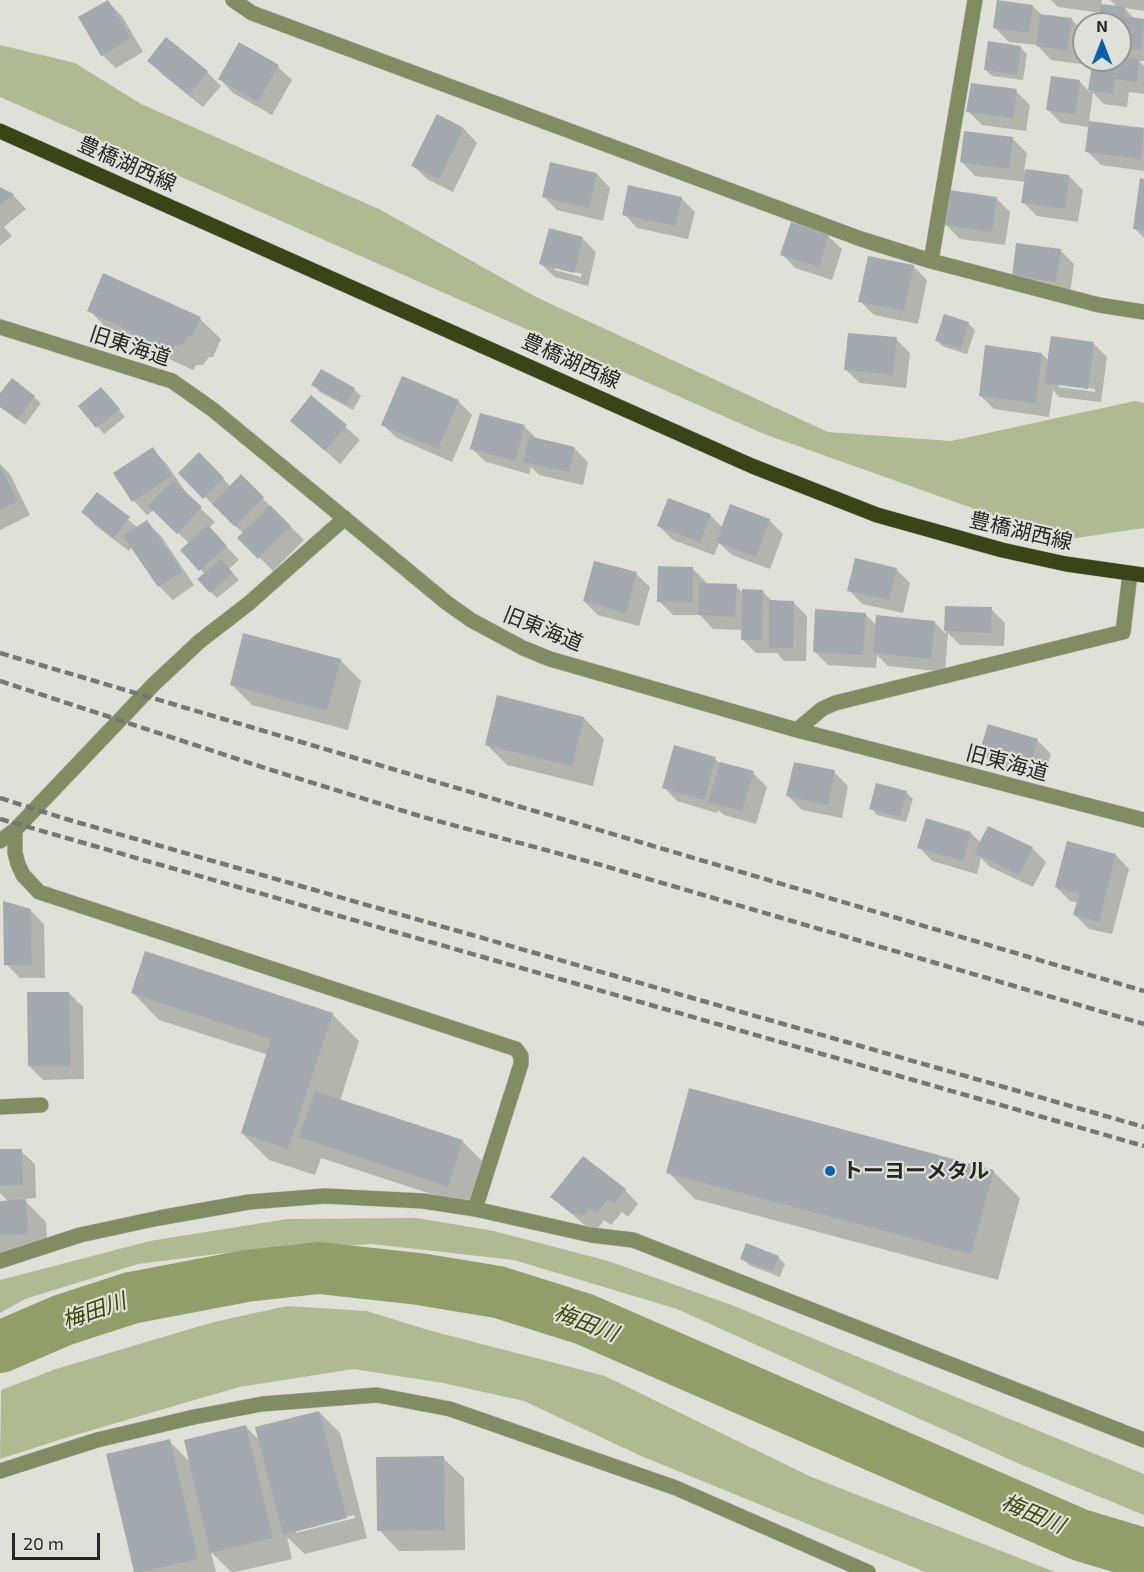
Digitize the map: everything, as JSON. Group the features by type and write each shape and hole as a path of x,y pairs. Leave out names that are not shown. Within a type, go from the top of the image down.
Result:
{"main road":[{"name":"豊橋湖西線","path":"0,131 752,466 877,516 1002,550 1066,564 1137,575"}],"street":[{"path":"233,0 252,13 861,239 931,261 1099,305 1144,312"},
{"path":"931,261 975,0"},
{"name":"旧東海道","path":"0,327 172,381 212,409 447,603 471,620 523,648 550,659 797,730 1144,820"},
{"path":"0,841 15,830 154,684 200,641 248,604 345,518"},
{"path":"797,730 822,709 835,703 1123,632 1137,575"},
{"path":"15,830 15,853 18,864 23,875 39,892 516,1049 521,1056 521,1064 474,1209"},
{"path":"0,1107 41,1105"},
{"path":"0,1261 80,1235 249,1202 325,1196 423,1201 474,1209 591,1235 633,1240 1144,1440"},
{"path":"0,1471 97,1440 194,1417 262,1404 377,1395 450,1409 676,1488 868,1572"}],"green space":[{"path":"0,45 75,63 141,104 381,210 536,297 828,432 951,441 1135,401 1144,403 1144,528 1062,540 764,434 0,97"},
{"path":"417,1218 494,1231 608,1261 729,1304 1144,1474 1144,1515 1015,1462 677,1309 514,1260 372,1244 233,1252 138,1264 25,1299 0,1313 0,1280 150,1241 287,1219"},
{"path":"287,1306 367,1311 428,1330 605,1376 809,1476 1055,1572 925,1572 641,1456 524,1401 443,1383 354,1369 239,1387 0,1459 1,1390 56,1369 214,1322"}],"building":[{"path":"108,0 131,38 101,56 78,17"},
{"path":"997,0 1033,5 1029,33 993,28"},
{"path":"1101,4 1125,7 1124,12 1100,12"},
{"path":"1040,14 1072,18 1067,51 1036,46"},
{"path":"1132,17 1144,19 1141,50 1132,49"},
{"path":"166,37 208,71 189,95 147,61"},
{"path":"988,41 1021,46 1017,75 984,70"},
{"path":"239,42 279,65 258,102 218,79"},
{"path":"1132,58 1139,59 1137,82 1115,79 1113,94 1088,90 1091,72 1132,72"},
{"path":"1051,76 1080,80 1075,114 1046,110"},
{"path":"971,83 1017,89 1013,118 966,112"},
{"path":"437,114 464,128 439,179 411,166"},
{"path":"1089,121 1144,128 1141,159 1085,152"},
{"path":"964,131 1013,137 1009,169 960,162"},
{"path":"550,162 597,173 589,208 542,197"},
{"path":"1026,169 1069,175 1065,209 1021,203"},
{"path":"1140,178 1144,179 1144,231 1133,229"},
{"path":"628,185 682,197 675,226 622,215"},
{"path":"0,187 14,194 0,205"},
{"path":"949,190 997,197 992,232 944,225"},
{"path":"791,222 829,234 819,267 780,255"},
{"path":"549,228 583,237 574,273 539,264"},
{"path":"1016,243 1061,249 1056,282 1012,276"},
{"path":"868,256 914,265 904,311 858,302"},
{"path":"103,273 201,317 192,336 188,336 182,345 175,345 172,351 87,311"},
{"path":"944,314 969,322 961,349 935,341"},
{"path":"848,333 897,337 893,375 844,370"},
{"path":"1051,336 1094,342 1088,389 1044,383"},
{"path":"985,345 1042,353 1036,403 979,396"},
{"path":"321,369 355,388 346,404 311,385"},
{"path":"402,376 459,400 438,449 381,425"},
{"path":"12,378 35,396 18,420 0,407 0,393"},
{"path":"101,387 120,409 96,428 78,406"},
{"path":"311,395 347,425 325,451 290,421"},
{"path":"480,413 525,425 515,461 470,449"},
{"path":"529,436 575,447 569,472 523,462"},
{"path":"153,447 172,476 132,502 113,473"},
{"path":"199,452 224,478 203,499 178,473"},
{"path":"0,465 18,501 0,510"},
{"path":"241,474 264,497 235,527 212,504"},
{"path":"173,480 202,507 177,534 148,506"},
{"path":"97,492 130,517 114,538 81,512"},
{"path":"668,498 711,514 700,542 657,526"},
{"path":"730,504 770,519 756,557 716,542"},
{"path":"270,505 291,526 258,559 237,538"},
{"path":"147,520 182,571 158,587 123,536"},
{"path":"208,525 227,546 199,571 180,550"},
{"path":"855,558 897,568 889,600 847,591"},
{"path":"221,559 233,573 210,593 197,579"},
{"path":"594,561 637,572 626,613 583,601"},
{"path":"658,566 693,567 693,602 657,602"},
{"path":"699,583 737,584 735,617 698,615"},
{"path":"742,589 763,590 762,640 741,640"},
{"path":"769,600 794,601 793,648 769,648"},
{"path":"945,606 992,607 991,633 944,631"},
{"path":"815,609 866,613 863,655 813,652"},
{"path":"876,615 935,621 931,659 873,653"},
{"path":"243,633 341,659 327,711 230,685"},
{"path":"497,695 584,717 572,766 485,745"},
{"path":"988,724 1038,739 1029,768 979,753"},
{"path":"674,745 716,757 704,800 662,788"},
{"path":"720,762 754,771 742,811 708,802"},
{"path":"794,762 835,770 828,805 786,796"},
{"path":"876,783 907,791 900,817 869,809"},
{"path":"926,818 971,832 963,861 917,848"},
{"path":"988,826 1033,847 1019,875 974,853"},
{"path":"1067,841 1116,854 1099,922 1073,915 1079,894 1055,887"},
{"path":"3,901 31,909 32,965 4,965"},
{"path":"145,951 333,1013 288,1149 241,1133 271,1039 131,993"},
{"path":"27,992 69,992 71,1066 28,1066"},
{"name":"トーヨーメタル","path":"689,1088 994,1170 971,1254 666,1173"},
{"path":"315,1091 463,1140 448,1187 299,1137"},
{"path":"0,1149 22,1149 23,1185 0,1186"},
{"path":"583,1156 626,1189 614,1204 607,1199 597,1213 590,1208 584,1215 571,1213 550,1197"},
{"path":"26,1199 28,1234 0,1235 0,1201"},
{"path":"746,1243 779,1256 773,1271 740,1259"},
{"path":"319,1411 347,1518 283,1535 255,1427"},
{"path":"246,1425 273,1538 210,1553 184,1440"},
{"path":"170,1439 198,1559 134,1572 106,1454"},
{"path":"444,1456 445,1530 377,1531 376,1457"}],"waterway":[{"name":"梅田川","path":"0,1347 63,1320 131,1298 246,1276 319,1268 419,1279 498,1292 584,1319 1080,1535 1144,1554"}],"railway":[{"path":"0,653 1144,991"},
{"path":"0,681 423,817 594,863 1144,1024"},
{"path":"0,798 66,819 1144,1127"},
{"path":"0,819 1144,1146"}],"place":[{"name":"トーヨーメタル","path":"830,1171"}]}
